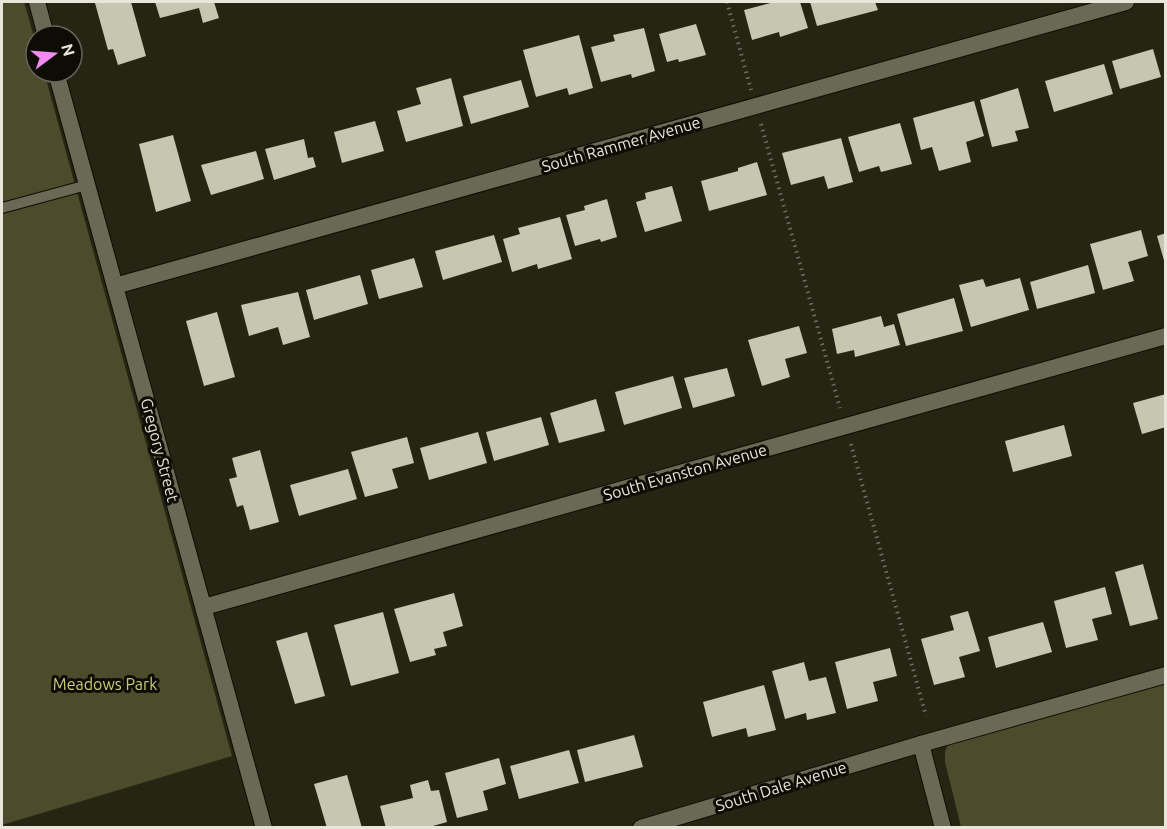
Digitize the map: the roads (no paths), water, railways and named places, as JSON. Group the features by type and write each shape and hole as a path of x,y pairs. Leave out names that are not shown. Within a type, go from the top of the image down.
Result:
{"street":[{"path":"36,2 42,24"},
{"name":"South Rammer Avenue","path":"115,286 1126,2"},
{"name":"Gregory Street","path":"59,84 264,828"},
{"name":"South Evanston Avenue","path":"204,607 1166,336"},
{"name":"South Dale Avenue","path":"641,828 921,744 1166,675"},
{"path":"921,744 943,828"}],"lane":[{"path":"2,208 87,185"}],"park label":[{"name":"Meadows Park","path":"105,684"}]}
